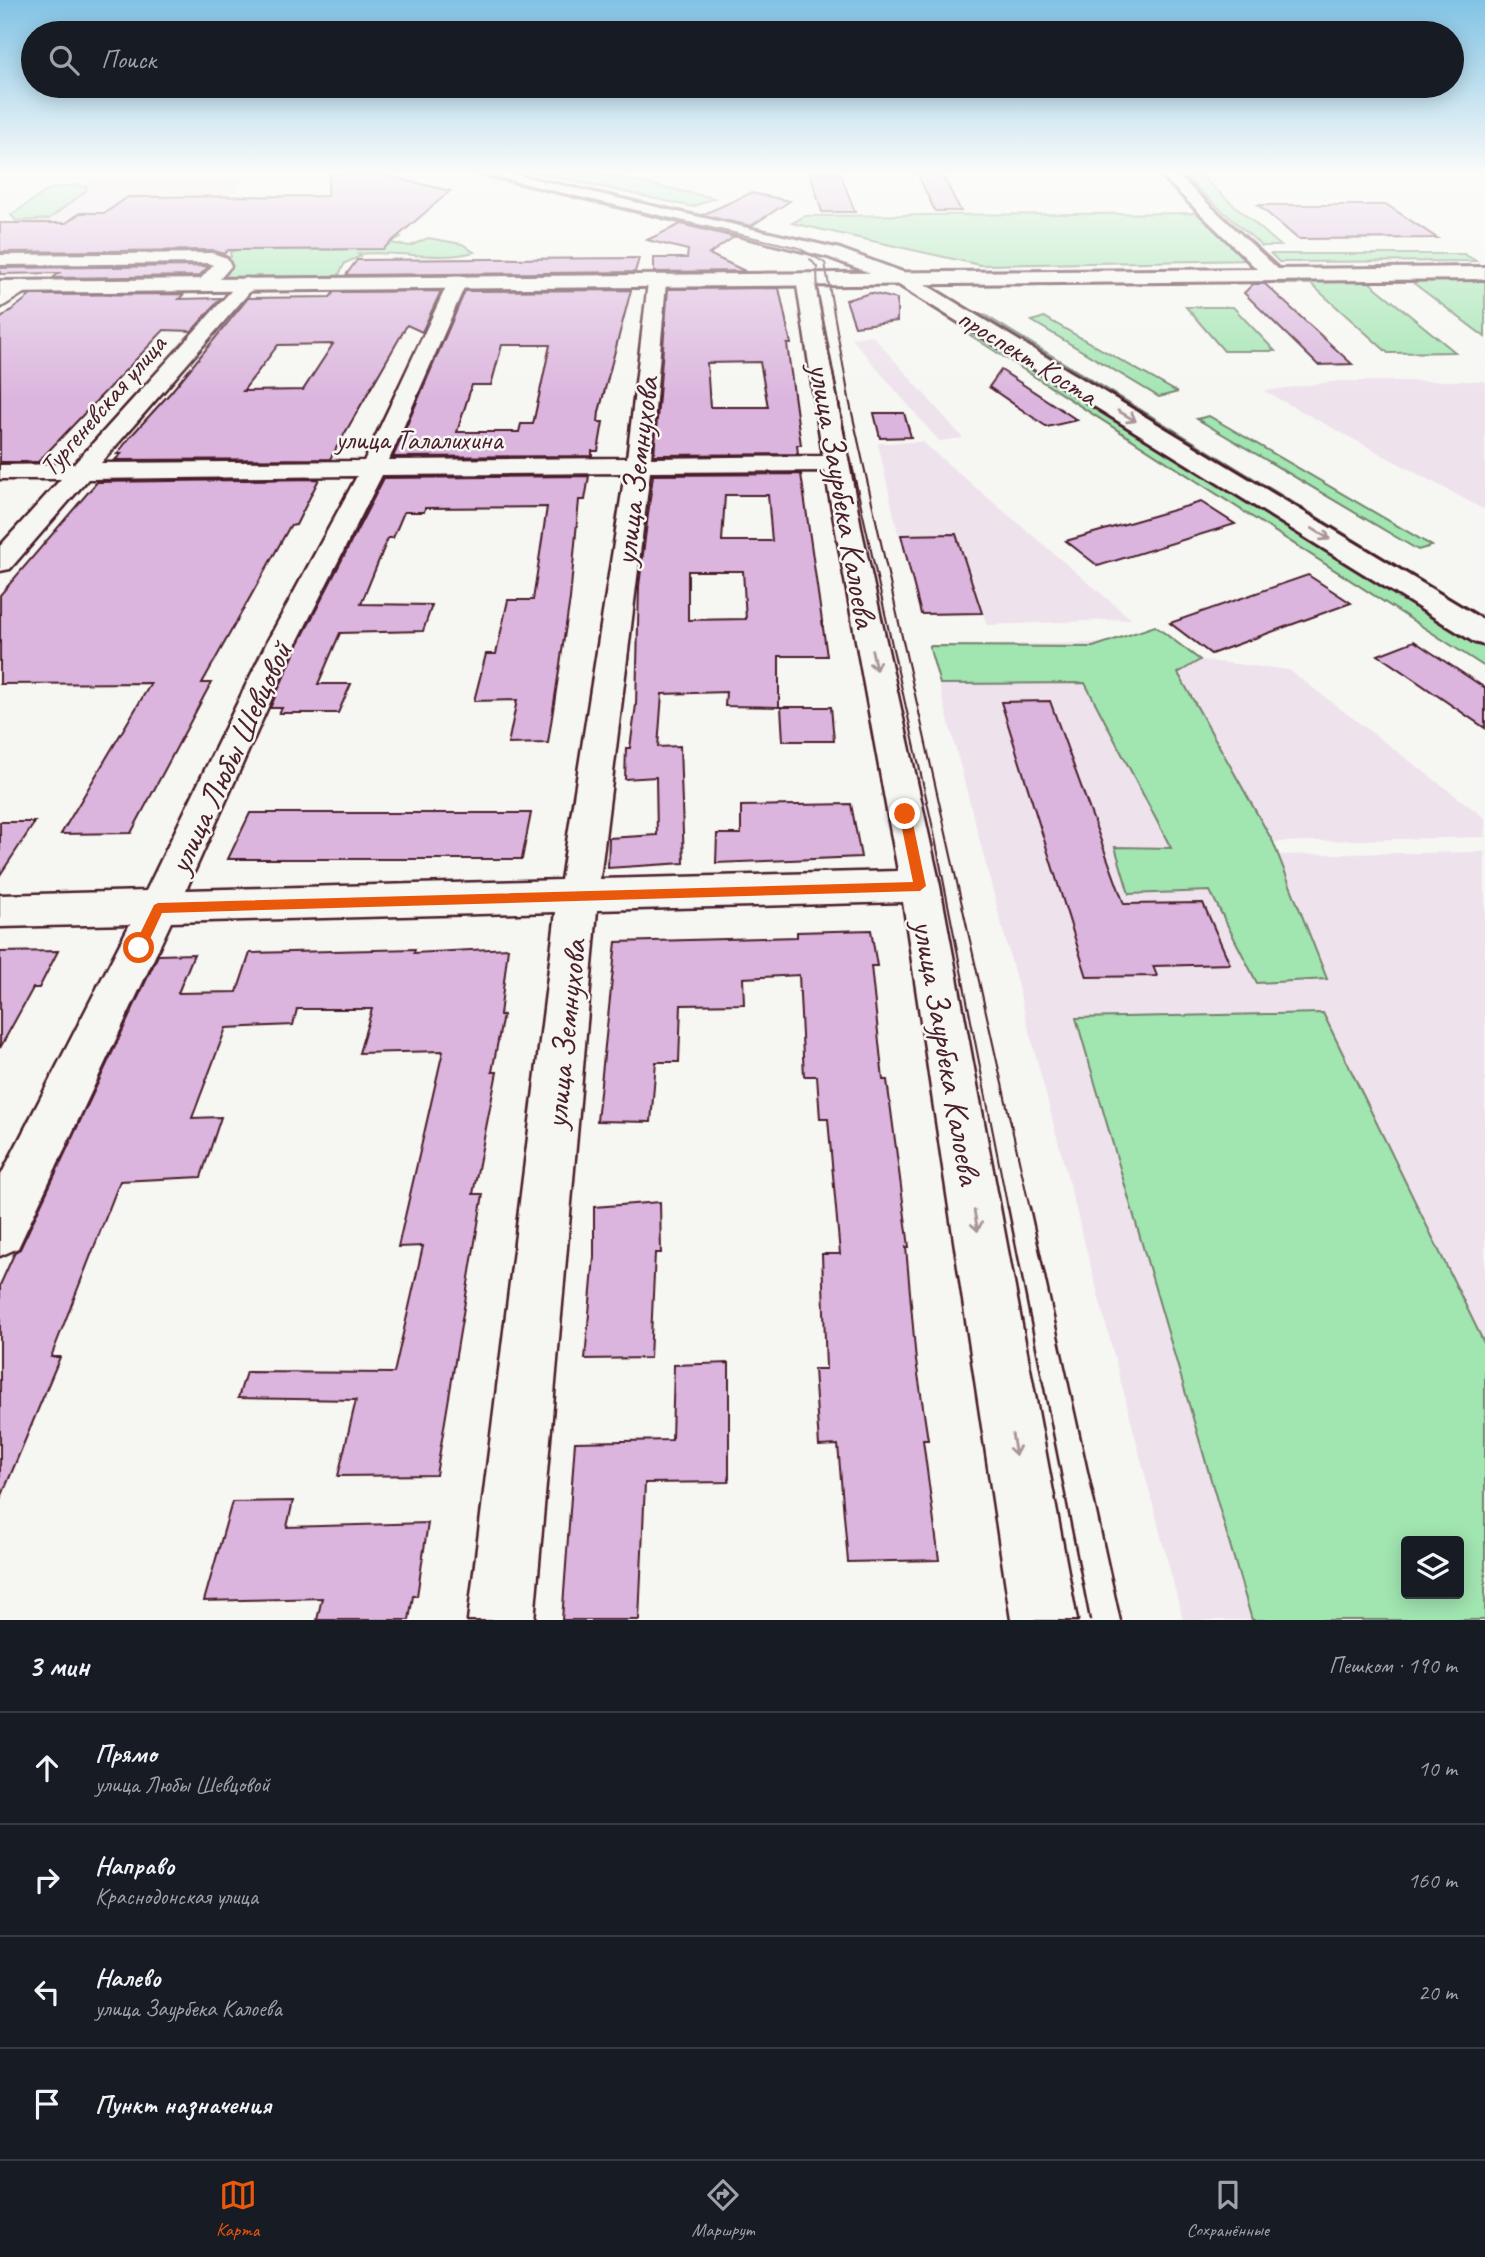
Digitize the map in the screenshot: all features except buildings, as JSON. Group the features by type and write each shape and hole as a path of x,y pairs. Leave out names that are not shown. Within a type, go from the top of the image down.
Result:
{"main road":[{"name":"проспект Коста","path":"815,249 901,278 1485,635"},
{"name":"проспект Коста","path":"866,249 900,260 998,310 1244,460"},
{"path":"1245,249 1272,274"},
{"path":"10,287 1485,273"},
{"path":"1399,554 1485,606"}],"street":[{"path":"0,260 212,258 221,262 222,266 204,285"},
{"name":"улица Заурбека Калоева","path":"805,279 848,532 920,886 1044,1620"},
{"name":"улица Земнухова","path":"500,1620 578,897 638,467 657,282"},
{"name":"улица Любы Шевцовой","path":"0,1230 158,908 282,642 372,470 457,283"},
{"name":"Тургеневская улица","path":"0,563 247,284"},
{"path":"0,302 10,287"},
{"name":"улица Талалихина","path":"0,472 838,463"},
{"path":"0,911 920,886"}],"shaded area":[{"path":"872,335 963,438 939,441 851,338"},
{"path":"1339,381 1485,381 1485,510 1264,391"},
{"path":"922,442 1131,619 987,625 957,534 898,533 878,443"},
{"path":"1151,642 1266,855 1485,852 1485,1620 1183,1620 929,646"},
{"path":"1200,660 1289,670 1485,818 1485,837 1273,842 1178,672"}],"green space":[{"path":"469,249 474,252 445,256 358,254 361,256 345,263 338,276 223,277 228,273 221,259 231,257 230,252 237,250"},
{"path":"907,249 1241,249 1253,260 980,265"},
{"path":"1271,254 1464,254 1476,261 1279,262"},
{"path":"1485,274 1485,337 1412,282 1369,282 1455,352 1388,353 1311,284 1277,284 1268,275"},
{"path":"1186,307 1233,307 1275,351 1224,351"},
{"path":"979,314 1485,619 1485,624"},
{"path":"1044,317 1178,392 1159,397 1032,321"},
{"path":"986,330 1485,642 1485,667 970,335"},
{"path":"1209,416 1432,546 1418,550 1197,419"},
{"path":"1155,626 1200,660 1178,673 1273,842 1327,979 1257,983 1210,891 1129,894 1115,847 1171,848 1085,683 940,684 929,646 1093,647"},
{"path":"1323,1013 1485,1345 1485,1620 1252,1620 1076,1018"}],"tram line":[{"path":"800,249 825,263 850,404 1030,1209"},
{"path":"810,259 817,267 818,297 845,434 934,833 1008,1209"},
{"path":"1008,1207 1090,1620"},
{"path":"1030,1207 1121,1620"}],"route":[{"path":"139,948 158,908 920,886 905,814"}]}
